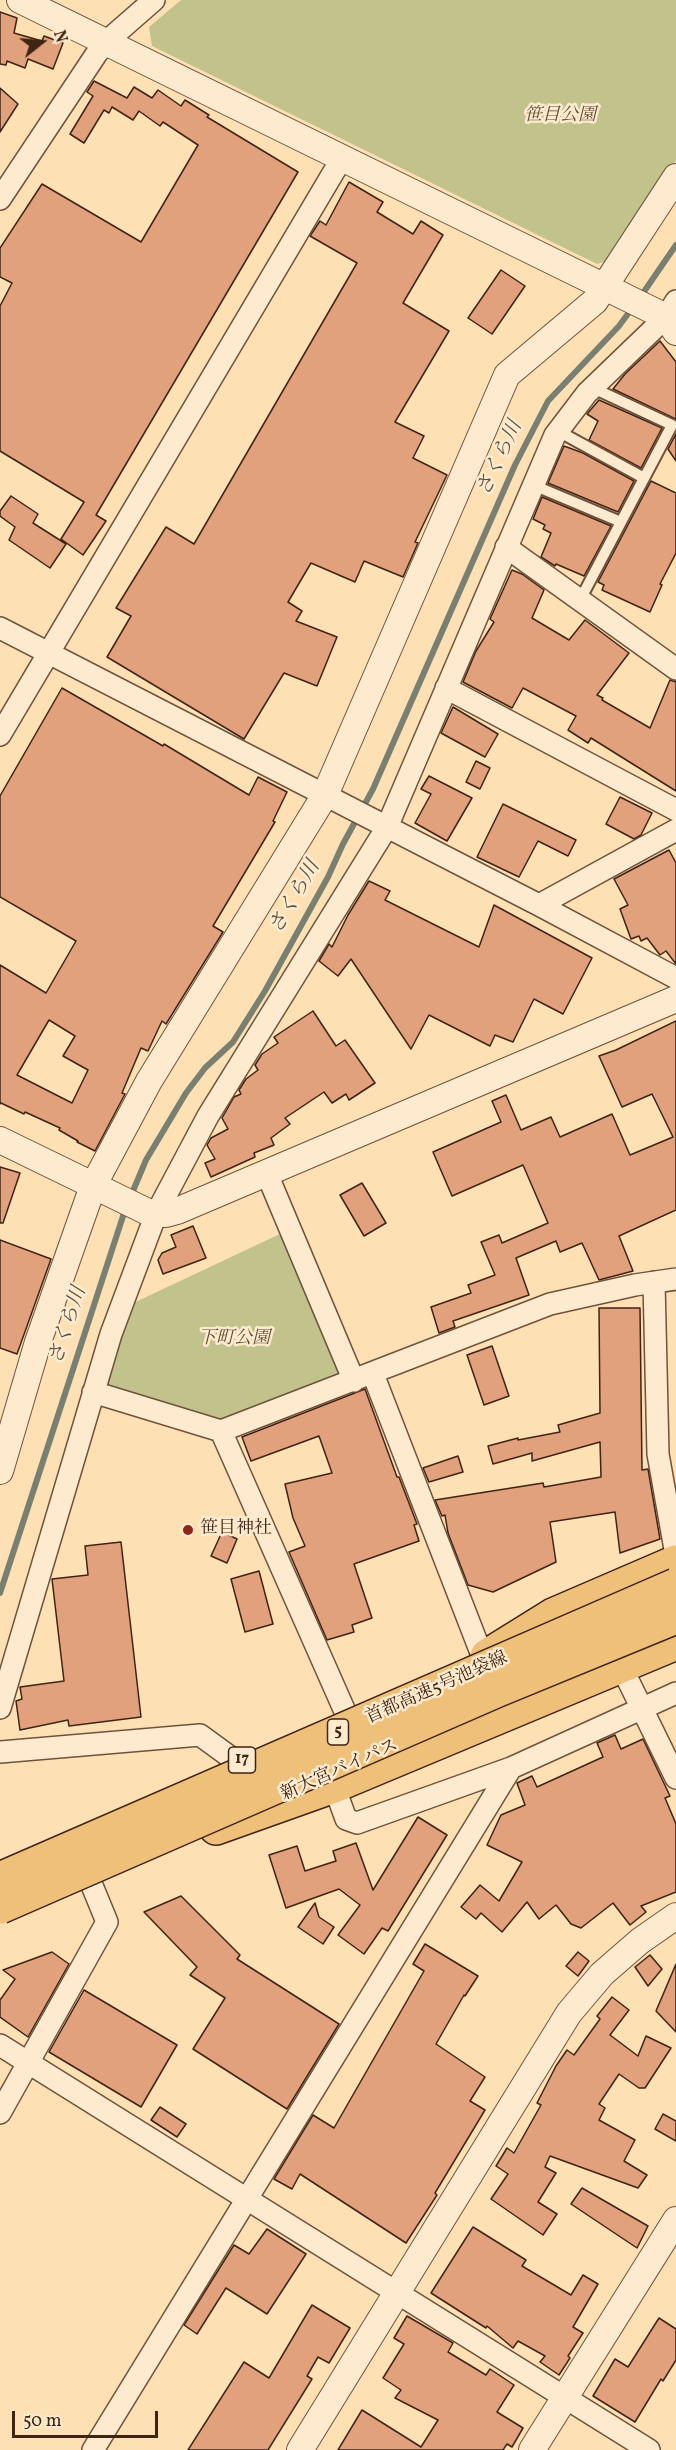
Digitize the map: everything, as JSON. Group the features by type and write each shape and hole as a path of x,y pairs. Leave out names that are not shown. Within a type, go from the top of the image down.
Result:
{"highway":[{"name":"17","path":"483,1658 554,1615 676,1562"},
{"name":"首都高速5号池袋線","path":"0,1879 676,1585"},
{"name":"17","path":"0,1862 483,1658 676,1592"},
{"name":"新大宮バイパス","path":"0,1923 381,1754 676,1611"},
{"name":"首都高速5号池袋線","path":"0,1907 477,1700 676,1617"},
{"path":"208,1830 334,1786 676,1643"}],"street":[{"path":"0,1708 93,1392 153,1214 379,823 446,688 558,431 592,388 668,315 610,290 20,0"},
{"path":"0,199 106,42 154,0"},
{"path":"0,735 342,158"},
{"path":"0,1471 38,1342 100,1189 149,1081 325,795 507,375 610,290 676,177"},
{"path":"506,547 676,669"},
{"path":"0,628 539,904 676,978"},
{"path":"446,688 676,810"},
{"path":"539,904 676,830"},
{"path":"0,1140 153,1214 177,1211 676,999"},
{"path":"267,1174 363,1377 483,1658"},
{"path":"93,1392 221,1431 550,1304 676,1279"},
{"path":"654,1282 658,1454 676,1555"},
{"path":"221,1431 347,1716"},
{"path":"621,1666 676,1778"},
{"path":"334,1786 346,1820 357,1823 512,1768 676,1693"},
{"path":"0,1752 200,1735 237,1762"},
{"path":"93,2450 512,1768"},
{"path":"0,2113 107,1922 91,1883"},
{"path":"300,2450 569,2013 602,1974 640,1941 676,1916"},
{"path":"0,2044 649,2450"},
{"path":"532,2450 676,2220"}],"lane":[{"path":"580,600 672,425 592,388"},
{"path":"558,431 644,478"},
{"path":"533,485 621,522"}],"green space":[{"name":"笹目公園","path":"181,0 676,0 676,160 616,258 597,264 152,46 149,27"},
{"name":"下町公園","path":"282,1233 343,1379 222,1425 99,1386 127,1306"}],"building":[{"path":"0,12 17,18 14,33 42,41 44,36 63,43 53,69 28,59 25,68 7,61 6,65 0,64"},
{"path":"94,81 127,98 134,87 152,98 158,90 181,106 185,100 209,115 207,117 298,172 96,515 106,521 83,555 61,539 84,502 0,451 0,306 12,283 0,277 0,248 42,184 141,242 198,145 163,122 160,126 139,111 133,120 112,107 109,113 104,110 84,143 70,134 93,96 87,92"},
{"path":"0,88 18,104 0,132"},
{"path":"349,182 383,202 377,212 413,234 421,221 443,235 403,303 449,331 395,422 424,436 413,458 447,475 415,542 418,543 403,577 364,561 355,582 311,563 288,602 302,611 296,621 337,637 317,686 284,673 244,739 107,657 131,616 116,608 166,527 194,544 357,263 310,236 320,221 326,225"},
{"path":"501,270 525,286 492,334 468,318"},
{"path":"660,341 676,362 676,419 613,389 625,374"},
{"path":"599,400 662,428 641,468 589,440 598,421 587,414"},
{"path":"676,434 676,461 668,449"},
{"path":"564,446 583,453 634,481 618,512 548,483"},
{"path":"651,481 676,493 676,553 660,584 662,585 650,612 602,590 604,585 598,582"},
{"path":"11,496 38,514 33,523 66,544 50,568 9,540 15,527 0,516 0,511"},
{"path":"542,497 611,526 584,576 556,564 555,566 541,557 551,533 543,529 545,525 533,519"},
{"path":"512,570 522,574 544,590 532,618 569,640 585,620 629,653 597,695 603,698 602,700 650,728 670,680 676,682 676,791 591,738 588,743 568,730 576,716 523,688 512,708 463,682 476,651 494,622 490,619"},
{"path":"62,688 163,746 164,744 249,795 258,777 287,792 273,821 275,822 213,926 223,932 166,1024 162,1021 148,1051 141,1048 122,1093 125,1094 95,1151 77,1142 59,1130 60,1128 25,1112 24,1114 0,1104 0,965 46,993 76,941 0,897 0,796","holes":["49,1020 75,1036 63,1056 88,1070 72,1103 17,1075"]},
{"path":"453,707 498,734 485,757 441,733"},
{"path":"476,761 490,768 480,789 466,782"},
{"path":"429,776 472,798 447,841 415,823 431,794 421,789"},
{"path":"620,797 652,813 641,835 634,839 606,824"},
{"path":"503,804 576,840 568,856 538,841 519,877 477,857"},
{"path":"669,850 676,863 676,964 666,951 660,955 647,938 641,941 639,936 631,939 620,909 628,905 614,879"},
{"path":"369,881 390,891 385,900 479,947 494,905 592,958 563,1014 534,999 513,1042 495,1035 490,1046 429,1015 411,1049 351,959 338,976 319,961 329,944 332,947"},
{"path":"313,1011 336,1046 345,1040 375,1083 349,1100 346,1094 332,1103 324,1092 285,1118 290,1124 271,1138 274,1145 254,1153 255,1157 211,1177 205,1163 215,1159 207,1145 211,1138 228,1129 222,1118 234,1097 241,1094 239,1090 246,1079 258,1070 255,1065 262,1054 278,1043 274,1037"},
{"path":"676,1021 676,1210 619,1236 633,1271 599,1280 582,1243 560,1252 556,1241 516,1258 529,1295 453,1321 455,1327 439,1333 431,1307 471,1293 468,1285 495,1275 481,1242 499,1235 502,1243 548,1223 523,1165 452,1196 433,1152 501,1122 492,1101 506,1095 521,1130 551,1117 560,1137 612,1114 630,1155 673,1137 652,1094 622,1107 599,1056"},
{"path":"0,1167 20,1173 3,1223 0,1223"},
{"path":"362,1183 386,1223 364,1236 340,1195"},
{"path":"193,1226 206,1258 163,1274 158,1260 162,1253 176,1247 171,1235"},
{"path":"0,1240 51,1259 17,1354 0,1348"},
{"path":"599,1308 640,1308 642,1470 648,1469 660,1539 620,1553 615,1512 550,1522 556,1562 493,1592 468,1585 448,1533 445,1515 442,1516 435,1500 543,1483 544,1487 601,1477 600,1442 532,1461 532,1453 493,1464 488,1446 518,1438 518,1440 560,1432 558,1425 600,1413"},
{"path":"492,1346 509,1396 484,1405 467,1355"},
{"path":"365,1389 417,1524 414,1525 419,1541 354,1564 372,1618 352,1625 354,1632 327,1640 289,1552 305,1546 293,1518 285,1484 332,1473 319,1436 251,1461 242,1437"},
{"path":"458,1456 463,1472 429,1482 423,1468"},
{"path":"222,1532 237,1539 227,1563 211,1556"},
{"path":"121,1542 141,1717 69,1726 68,1720 20,1730 16,1701 22,1699 20,1687 64,1681 52,1579 88,1575 85,1546"},
{"path":"259,1571 273,1624 245,1632 231,1579"},
{"path":"615,1735 621,1749 643,1739 670,1796 665,1798 676,1824 676,1892 641,1906 646,1912 630,1925 613,1903 581,1928 571,1924 556,1905 539,1919 527,1902 502,1932 481,1913 476,1919 461,1907 480,1885 499,1901 522,1862 487,1845 501,1815 525,1805 517,1783 532,1776 537,1787 603,1757 597,1743"},
{"path":"418,1817 447,1835 388,1931 382,1928 364,1954 338,1935 360,1905 339,1889 286,1908 269,1855 297,1846 305,1871 336,1861 333,1851 356,1843 373,1890"},
{"path":"181,1896 240,1955 237,1959 339,2024 287,2109 193,2049 225,1998 190,1975 197,1967 144,1912"},
{"path":"315,1903 319,1917 334,1927 323,1944 298,1927"},
{"path":"425,1944 478,1976 464,1995 436,2044 485,2077 470,2101 485,2110 435,2193 437,2195 406,2243 300,2174 292,2189 274,2179 313,2115 334,2128 424,1971 413,1964"},
{"path":"52,1952 69,1964 28,2037 0,2017 0,2000 15,1979 3,1970"},
{"path":"578,1952 589,1961 578,1976 566,1966"},
{"path":"650,1955 662,1969 648,1986 635,1967"},
{"path":"676,1964 676,2032 656,2011"},
{"path":"84,1990 177,2045 141,2107 49,2052"},
{"path":"612,1997 629,2010 610,2035 638,2056 646,2036 671,2048 645,2088 639,2088 619,2074 599,2104 605,2108 599,2120 635,2140 624,2161 647,2175 638,2188 550,2156 545,2167 556,2173 538,2202 557,2214 543,2235 491,2199 508,2174 496,2166 507,2148 514,2153 541,2105 537,2103 556,2066 567,2050 574,2055 600,2019 597,2016"},
{"path":"160,2107 186,2124 177,2137 151,2120"},
{"path":"663,2114 676,2121 676,2141 655,2129"},
{"path":"582,2188 648,2226 637,2248 571,2204"},
{"path":"473,2227 526,2260 522,2266 571,2295 583,2275 598,2284 573,2327 583,2333 559,2375 540,2362 545,2356 518,2341 513,2348 487,2326 486,2328 431,2293"},
{"path":"267,2229 306,2254 267,2314 226,2288 197,2334 184,2325 234,2245 249,2254"},
{"path":"312,2305 350,2328 329,2363 318,2357 307,2376 312,2379 268,2450 188,2450 244,2362 269,2378"},
{"path":"407,2316 453,2343 448,2352 486,2375 490,2369 514,2385 497,2412 523,2428 512,2447 507,2444 503,2450 338,2450 362,2410 421,2447 438,2420 395,2398 401,2390 383,2378 404,2344 394,2338"},
{"path":"659,2318 676,2329 676,2360 663,2381 661,2379 635,2422 593,2396 615,2359 628,2367"}],"waterway":[{"name":"さくら川","path":"641,296 676,245"},
{"name":"さくら川","path":"130,1198 146,1160 186,1093 205,1068 233,1042 265,991 328,877 373,789 515,465 548,401 619,326 633,307"},
{"name":"さくら川","path":"0,1593 126,1207"}],"place":[{"name":"笹目神社","path":"188,1530"}]}
